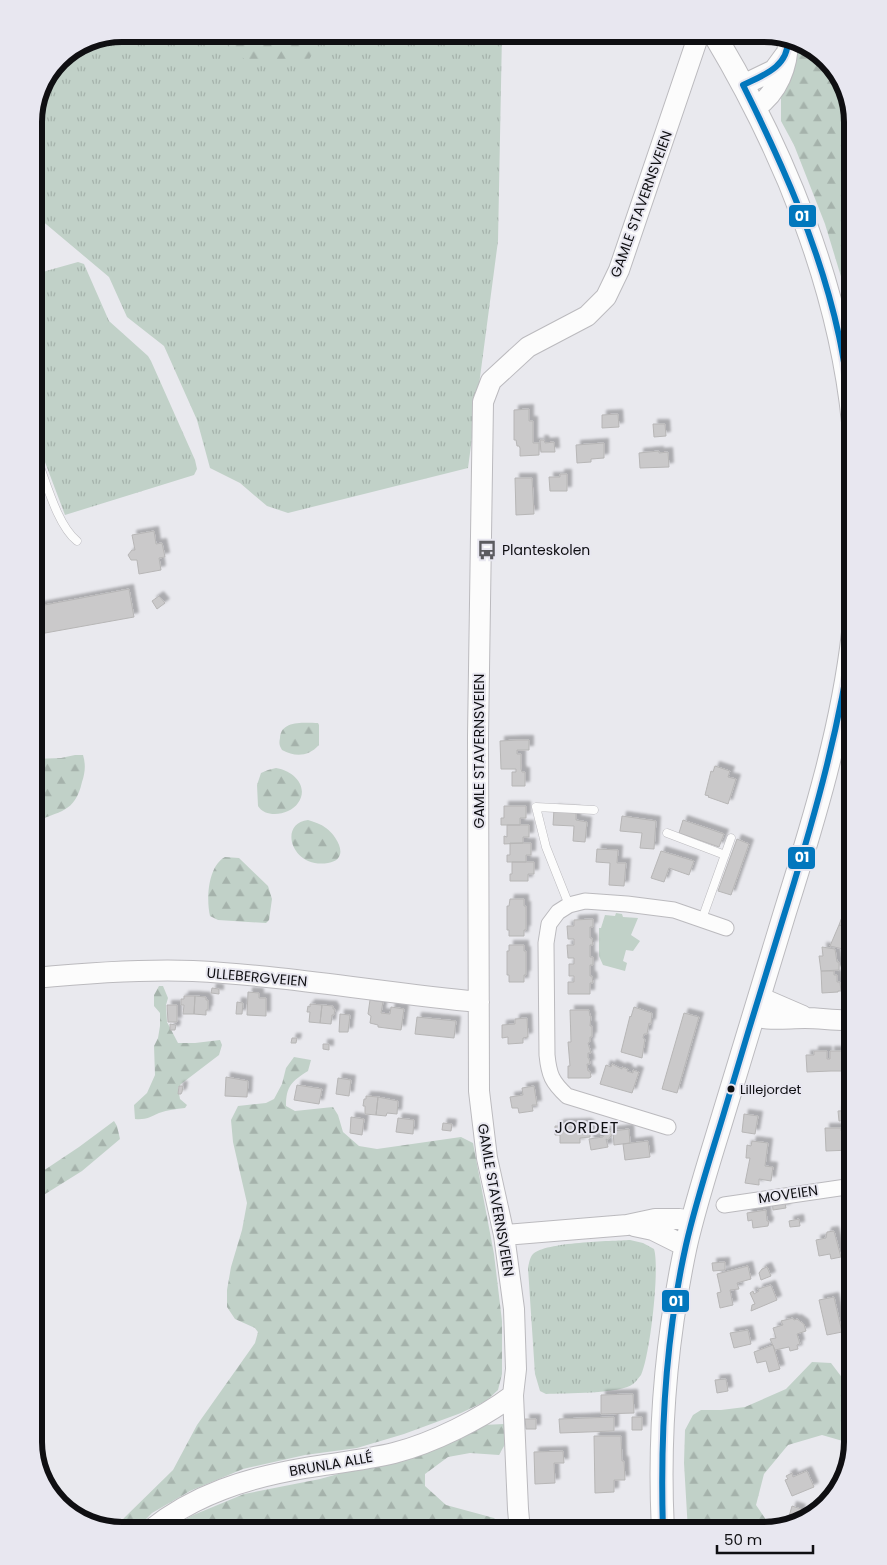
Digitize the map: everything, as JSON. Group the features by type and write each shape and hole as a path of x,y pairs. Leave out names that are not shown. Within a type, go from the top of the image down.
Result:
{"main road":[{"path":"707,43 743,85 791,186 816,254 828,295 844,364"},
{"path":"663,1522 662,1454 667,1364 676,1297 692,1221 805,847 829,763 844,694"}],"street":[{"name":"GAMLE STAVERNSVEIEN","path":"519,1522 513,1395 516,1369 514,1309 504,1235 491,1180 483,1131 480,1091 478,737 483,402 491,381 506,365 528,347 587,316 606,297 619,270 701,43"},
{"path":"743,85 774,70 788,46"},
{"path":"755,108 766,101 782,77 788,46"},
{"path":"668,1127 567,1096 555,1085 548,1070 546,943 549,924 558,912 569,905 585,901 674,910 726,928"},
{"name":"ULLEBERGVEIEN","path":"42,977 120,972 202,972 283,978 480,1002"},
{"path":"756,1006 807,1018 835,1022 844,1021"},
{"name":"MOVEIEN","path":"724,1204 844,1187"},
{"path":"504,1235 627,1225 655,1219 692,1221"},
{"path":"627,1225 653,1230 678,1242 687,1244"},
{"name":"BRUNLA ALLÉ","path":"162,1522 185,1506 236,1483 280,1473 375,1457 411,1448 492,1410 513,1395"}],"lane":[{"path":"43,474 59,516 72,537 77,541"},
{"path":"569,905 546,847 536,807 594,810"},
{"path":"667,833 725,855"},
{"path":"702,919 731,838"}],"green space":[{"path":"123,42 502,43 498,241 468,468 288,513 267,506 240,483 210,468 197,420 164,346 127,317 109,277 43,221 44,107 56,78 78,56 107,44"},
{"path":"229,42 319,42 310,58 295,63 246,60 230,50"},
{"path":"795,49 809,56 825,70 836,87 842,102 844,112 844,286 825,224 794,145 781,121 781,98"},
{"path":"78,262 84,264 109,321 148,356 151,361 195,460 197,469 194,475 65,515 43,456 43,273"},
{"path":"300,723 318,723 319,745 315,749 301,755 282,750 279,741 284,728"},
{"path":"83,755 85,766 83,779 75,800 65,810 42,819 43,759"},
{"path":"276,768 293,775 301,785 302,791 298,803 294,807 284,813 272,814 266,813 258,806 257,785 261,773"},
{"path":"844,787 844,808 841,806"},
{"path":"308,820 324,827 338,842 340,852 339,857 335,861 315,863 305,859 298,853 291,837 293,829 299,823"},
{"path":"225,857 239,858 268,886 272,899 269,920 266,923 218,920 210,916 208,901 212,875 219,861"},
{"path":"616,913 622,914 623,917 638,918 631,935 640,941 633,951 626,950 623,961 627,963 625,971 603,965 599,956 599,928 601,928 605,915 615,916"},
{"path":"159,986 163,986 168,998 166,1005 167,1022 178,1043 220,1040 222,1045 219,1055 178,1088 180,1099 187,1105 185,1108 166,1111 145,1119 135,1119 134,1105 147,1093 155,1075 154,1046 158,1038 160,1013 154,1006 154,995"},
{"path":"294,1057 311,1060 308,1071 291,1085 287,1094 286,1106 295,1111 333,1107 338,1115 343,1132 359,1146 377,1149 461,1137 473,1143 494,1254 502,1321 502,1374 498,1390 486,1401 461,1413 404,1434 357,1448 305,1455 243,1469 190,1491 152,1513 143,1522 121,1522 173,1470 197,1425 255,1343 258,1332 255,1328 235,1319 227,1307 227,1290 231,1267 242,1230 247,1203 233,1142 231,1120 238,1106 266,1103 274,1099 282,1084 286,1068"},
{"path":"114,1121 120,1139 82,1171 42,1196 42,1172"},
{"path":"630,1240 643,1243 654,1249 656,1259 651,1332 641,1375 633,1384 617,1390 546,1394 540,1391 535,1374 528,1268 532,1255 540,1250 564,1245"},
{"path":"812,1362 831,1363 844,1380 844,1441 822,1435 788,1445 764,1474 756,1505 767,1522 687,1522 684,1463 685,1430 693,1415 701,1410 745,1407 786,1389"},
{"path":"504,1424 509,1437 499,1455 470,1453 448,1457 425,1474 425,1486 446,1505 494,1518 498,1522 182,1522 191,1516 244,1494 320,1479 407,1455 483,1425"}],"building":[{"path":"529,409 529,421 533,421 533,443 539,443 539,455 520,456 520,448 517,446 516,440 514,440 514,410"},
{"path":"618,414 619,427 602,428 602,415"},
{"path":"653,424 665,424 666,436 654,437"},
{"path":"540,440 544,440 545,443 554,442 555,452 541,452"},
{"path":"604,443 604,458 591,459 591,462 577,463 576,445"},
{"path":"659,451 659,453 668,452 669,467 640,468 639,453"},
{"path":"560,474 567,474 567,491 550,491 549,477 560,477"},
{"path":"515,478 532,478 534,514 516,515"},
{"path":"154,531 156,544 162,543 165,557 159,558 161,570 139,574 137,560 131,560 128,555 132,550 135,550 132,535"},
{"path":"129,589 134,617 43,633 43,605"},
{"path":"159,596 165,603 157,609 152,601"},
{"path":"529,740 529,750 517,750 517,754 521,754 522,772 525,772 525,786 512,786 512,772 516,772 516,769 501,769 500,741"},
{"path":"715,766 730,771 728,777 736,779 728,804 705,795 711,771 713,772"},
{"path":"504,806 526,806 526,818 520,818 520,825 501,825 501,818 504,818"},
{"path":"554,809 576,811 576,820 587,822 585,842 573,841 574,826 553,825"},
{"path":"622,816 656,821 654,849 640,848 642,833 620,831"},
{"path":"683,820 724,834 719,847 679,833"},
{"path":"507,825 529,825 529,837 523,837 523,843 504,844 504,836 507,837"},
{"path":"737,839 749,844 731,895 718,891"},
{"path":"510,843 531,843 531,855 526,855 526,862 507,862 507,855 510,855"},
{"path":"597,849 618,850 617,863 626,863 624,886 609,885 610,863 596,862"},
{"path":"661,851 694,861 689,875 669,868 664,882 651,878"},
{"path":"512,862 534,862 534,874 528,874 528,881 510,881"},
{"path":"510,899 524,899 524,906 526,906 526,930 524,930 524,936 509,936 509,930 507,930 507,906 509,906"},
{"path":"844,912 844,927 839,925"},
{"path":"593,919 593,927 590,927 590,938 592,938 593,945 590,945 590,957 593,957 593,965 590,965 590,976 592,976 593,983 590,983 590,994 568,994 568,982 574,982 574,976 569,976 569,964 574,964 574,958 568,958 567,945 574,945 574,939 568,939 567,926 574,926 574,920"},
{"path":"839,925 844,926 843,949 830,946"},
{"path":"509,945 524,945 524,951 526,951 526,975 524,975 524,982 509,982 509,975 507,975 507,951 509,951"},
{"path":"822,947 835,949 839,970 821,971 819,956 823,956"},
{"path":"821,971 834,971 834,975 837,975 837,982 840,982 841,991 822,993"},
{"path":"212,988 219,989 219,994 211,993"},
{"path":"248,992 259,993 259,998 266,998 266,1016 247,1015"},
{"path":"184,996 195,996 194,1014 183,1014 184,1005 181,1005 181,999 184,999"},
{"path":"195,996 206,997 206,1000 208,1000 206,1015 194,1014"},
{"path":"370,1000 383,1002 381,1013 390,1014 391,1007 404,1009 401,1030 378,1027 378,1025 370,1023 371,1016 368,1014"},
{"path":"237,1002 243,1003 242,1014 236,1014"},
{"path":"310,1004 322,1005 320,1023 309,1022 310,1012 307,1012"},
{"path":"167,1005 177,1005 177,1022 168,1022"},
{"path":"322,1005 333,1006 333,1009 335,1009 331,1024 320,1023"},
{"path":"634,1007 652,1013 651,1024 649,1023 647,1034 644,1034 643,1038 645,1039 642,1058 621,1052"},
{"path":"570,1010 589,1010 591,1016 592,1037 590,1037 590,1042 588,1043 591,1053 588,1053 590,1064 587,1064 591,1077 589,1078 568,1078 568,1066 570,1066 568,1042 571,1042"},
{"path":"684,1013 699,1017 677,1093 662,1089"},
{"path":"340,1014 350,1015 348,1032 339,1032"},
{"path":"417,1017 456,1021 454,1038 415,1034"},
{"path":"527,1018 528,1037 523,1038 523,1043 508,1044 508,1037 502,1038 502,1025 515,1024 515,1019"},
{"path":"170,1024 176,1025 175,1030 170,1030"},
{"path":"292,1038 297,1038 296,1043 291,1043"},
{"path":"323,1044 329,1044 329,1050 323,1049"},
{"path":"814,1051 827,1051 827,1059 830,1059 830,1051 843,1051 844,1071 807,1072 806,1055 814,1055"},
{"path":"612,1064 622,1069 622,1067 628,1069 627,1071 633,1073 633,1070 639,1072 632,1093 600,1084 606,1065 611,1067"},
{"path":"226,1077 248,1081 247,1097 225,1096"},
{"path":"338,1078 351,1080 349,1096 336,1094"},
{"path":"297,1085 322,1089 319,1104 294,1100"},
{"path":"179,1086 183,1086 181,1094 178,1094"},
{"path":"534,1086 537,1105 532,1105 533,1111 519,1113 518,1108 512,1108 510,1097 523,1095 522,1088"},
{"path":"366,1096 378,1097 376,1115 365,1114 365,1106 363,1106"},
{"path":"378,1097 398,1101 397,1114 376,1115"},
{"path":"838,1111 844,1111 844,1121 839,1121"},
{"path":"744,1114 758,1116 755,1134 742,1132"},
{"path":"351,1117 364,1119 362,1135 350,1133"},
{"path":"398,1118 414,1120 413,1134 396,1132"},
{"path":"443,1123 452,1124 451,1131 442,1130"},
{"path":"586,1123 590,1125 590,1137 580,1138 580,1143 560,1143 560,1135 555,1135 555,1126 559,1126 559,1124"},
{"path":"825,1128 841,1128 841,1131 844,1131 844,1150 826,1151"},
{"path":"607,1129 613,1133 608,1140 606,1139 608,1147 591,1150 589,1139 603,1137"},
{"path":"629,1129 630,1143 614,1145 613,1131"},
{"path":"648,1141 650,1157 625,1160 623,1144"},
{"path":"752,1141 768,1143 765,1166 773,1167 771,1181 759,1179 759,1185 745,1183 750,1158 746,1158 747,1145 751,1146"},
{"path":"784,1199 786,1208 773,1210 772,1201"},
{"path":"766,1210 767,1221 769,1221 768,1226 753,1228 752,1220 748,1221 747,1213"},
{"path":"799,1219 800,1226 790,1227 789,1221"},
{"path":"834,1231 841,1257 831,1259 830,1254 819,1256 816,1240 826,1238 827,1232"},
{"path":"725,1262 725,1270 713,1271 712,1263"},
{"path":"748,1266 751,1279 737,1283 739,1289 730,1290 733,1305 720,1308 717,1293 721,1292 717,1274"},
{"path":"767,1267 771,1276 761,1280 759,1273"},
{"path":"771,1285 777,1300 751,1311 752,1305 755,1304 750,1293 753,1291 754,1294 759,1291 758,1289"},
{"path":"834,1297 842,1332 827,1335 819,1300"},
{"path":"793,1318 804,1324 806,1331 797,1334 800,1344 797,1345 798,1349 790,1351 789,1347 775,1350 770,1339 776,1338 773,1328 783,1325 781,1321"},
{"path":"748,1330 751,1344 734,1348 730,1333"},
{"path":"773,1345 780,1369 769,1372 766,1361 757,1363 754,1352"},
{"path":"726,1379 728,1391 717,1393 715,1380"},
{"path":"633,1394 634,1413 601,1414 601,1395"},
{"path":"614,1417 614,1431 560,1433 559,1419"},
{"path":"632,1417 642,1417 642,1430 632,1430"},
{"path":"525,1419 536,1419 536,1429 526,1429"},
{"path":"594,1436 621,1436 625,1480 614,1480 614,1492 595,1493"},
{"path":"563,1451 564,1463 554,1463 555,1483 535,1484 534,1452"},
{"path":"807,1471 814,1487 792,1496 785,1480 788,1479 786,1476 792,1473 793,1477"},
{"path":"792,1506 801,1509 800,1514 788,1518"}],"transit line":[{"name":"01","path":"787,46 784,57 773,69 743,85 786,176 811,239 831,303 844,363"},
{"name":"01","path":"663,1522 663,1423 669,1351 673,1316 686,1245 703,1180 813,817 832,744 844,686"}],"place":[{"name":"Planteskolen","path":"487,550"},
{"name":"Lillejordet","path":"731,1089"}],"district":[{"name":"JORDET","path":"587,1127"}]}
